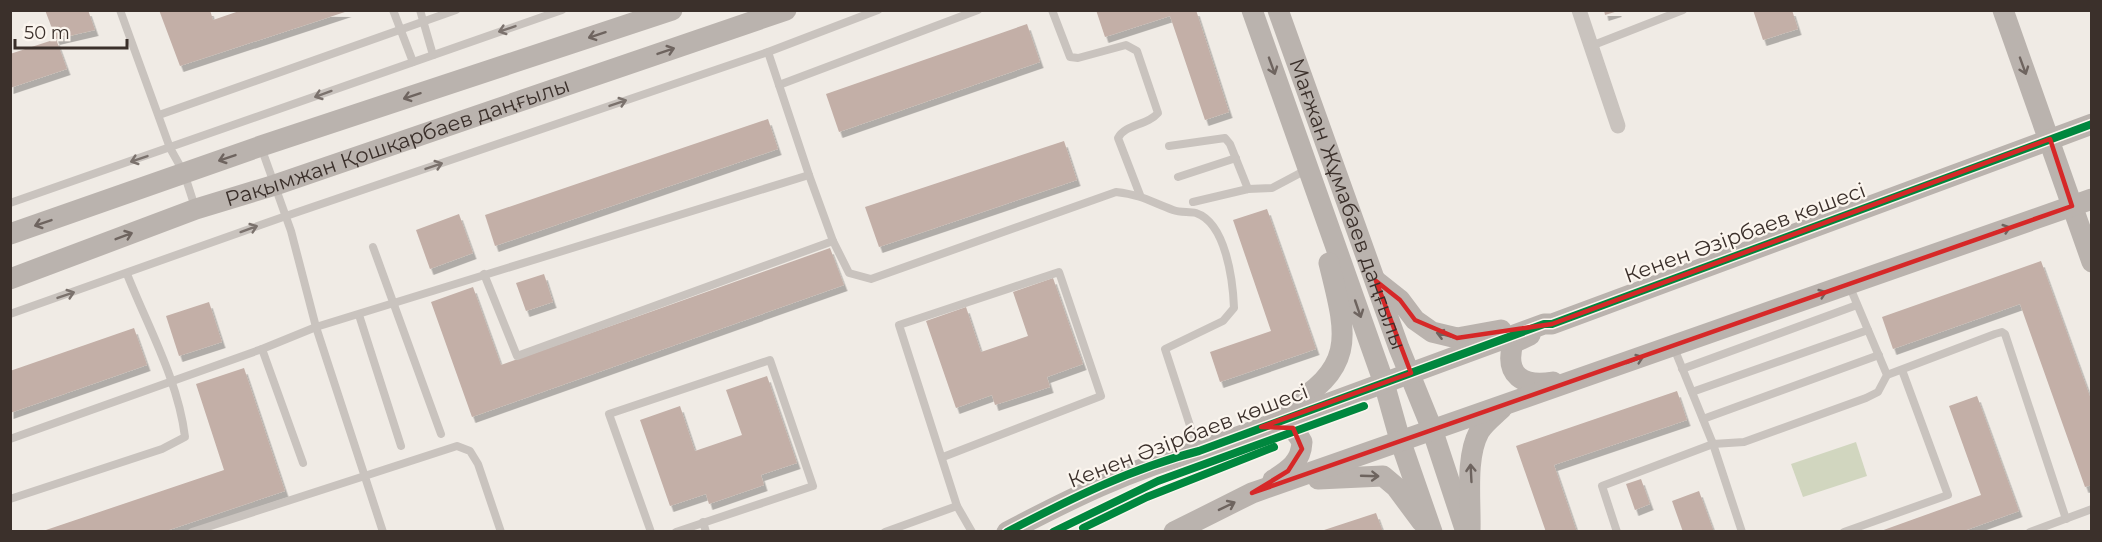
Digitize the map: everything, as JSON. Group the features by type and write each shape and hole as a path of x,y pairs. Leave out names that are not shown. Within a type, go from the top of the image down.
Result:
{"main road":[{"name":"Рақымжан Қошқарбаев даңғылы","path":"10,234 261,146 672,10"},
{"name":"Рақымжан Қошқарбаев даңғылы","path":"10,279 196,209 275,185 786,10"},
{"name":"Мағжан Жұмабаев даңғылы","path":"1252,10 1384,383 1430,531"},
{"name":"Мағжан Жұмабаев даңғылы","path":"1278,10 1432,429 1466,531"},
{"path":"2003,10 2049,139 2082,203 2091,262"},
{"name":"Кенен Әзірбаев көшесі","path":"1007,531 1076,496 2091,124"},
{"path":"1226,440 1304,398 1340,361 1345,329 1321,230 1311,176"},
{"path":"1252,493 2082,203"},
{"path":"1376,281 1400,300 1415,320 1432,332 1457,338 1548,324"},
{"path":"1548,324 1513,344 1510,364 1516,376 1528,383 1546,383 1596,374"},
{"path":"1470,531 1471,462 1476,440 1480,429 1505,404"},
{"path":"1174,531 1252,493 1288,471 1299,459 1302,442 1293,428 1284,424 1262,427"},
{"path":"1291,481 1383,476 1396,488 1430,531"}],"street":[{"path":"1579,10 1618,126"}],"lane":[{"path":"120,10 170,148 184,173 196,209"},
{"path":"393,10 413,62"},
{"path":"420,10 433,55"},
{"path":"159,115 456,10"},
{"path":"10,203 562,10"},
{"path":"10,314 286,216 768,52 878,10"},
{"path":"779,85 978,10"},
{"path":"1052,10 1070,57 1078,58 1126,45 1137,51 1158,113 1153,119 1121,132 1118,138 1140,195"},
{"path":"1591,46 1683,10"},
{"path":"768,52 833,241 849,273 871,279 1116,192 1140,195 1178,212 1197,213 1215,227 1233,279 1234,308 1223,321 1165,349 1199,451"},
{"path":"1169,146 1224,138 1236,158 1248,189"},
{"path":"261,146 286,216 316,327 383,531"},
{"path":"1178,177 1236,158"},
{"path":"10,439 262,349 316,327 809,175"},
{"path":"1193,202 1248,189 1272,188 1311,176"},
{"path":"484,274 517,356 833,241"},
{"path":"373,247 441,434"},
{"path":"943,457 1101,396 1059,272 899,325 957,506 972,531"},
{"path":"10,499 162,449 186,437 171,381 127,274"},
{"path":"1848,284 1887,375"},
{"path":"1683,369 1857,305"},
{"path":"359,315 401,446"},
{"path":"1692,392 1868,330"},
{"path":"1617,531 1602,486 1713,444 1744,442 1866,398 1878,392 1887,375 2002,332 2006,334 2066,519"},
{"path":"1673,347 1713,444 1742,531"},
{"path":"262,349 303,463"},
{"path":"1703,419 1879,355"},
{"path":"651,531 609,414 770,360 813,486 676,531"},
{"path":"1844,531 1948,495 1902,370"},
{"path":"192,531 457,446 470,451 478,464 501,531"},
{"path":"885,531 957,506"},
{"path":"2030,531 2091,509"},
{"path":"703,522 706,531"}],"highlighted area":[{"path":"2050,139 2072,206 1252,493 1288,471 1302,449 1293,428 1261,427 1411,373 1376,281 1400,300 1415,320 1457,338 1552,324"}],"green space":[{"path":"1856,442 1867,476 1803,497 1791,464"}],"building":[{"path":"45,10 88,10 95,30 56,39"},
{"path":"159,10 210,10 213,20 242,10 348,11 180,66"},
{"path":"1096,10 1196,10 1229,112 1205,120 1170,16 1105,37"},
{"path":"1604,10 1618,10 1618,11 1605,15"},
{"path":"1753,10 1792,10 1798,29 1763,40"},
{"path":"1027,24 1040,62 839,132 826,94"},
{"path":"56,39 67,69 10,88 10,54"},
{"path":"768,119 778,149 495,246 485,215"},
{"path":"1064,141 1077,180 879,247 865,207"},
{"path":"1267,209 1316,349 1220,382 1210,352 1271,331 1233,220"},
{"path":"459,214 473,253 430,269 416,230"},
{"path":"830,248 844,285 472,417 431,302 473,287 501,365"},
{"path":"2041,261 2092,402 2092,485 2085,487 2020,304 1893,349 1882,317"},
{"path":"544,274 553,302 526,311 516,283"},
{"path":"1053,278 1083,364 1047,377 1050,387 995,405 992,395 956,408 926,321 966,307 981,352 1028,336 1013,292"},
{"path":"209,302 222,342 179,356 166,316"},
{"path":"134,328 147,365 10,413 10,371"},
{"path":"244,368 285,491 163,532 40,532 224,470 196,384"},
{"path":"767,376 797,463 761,475 764,485 709,504 706,494 670,506 640,420 680,406 695,451 742,435 726,390"},
{"path":"1677,391 1687,420 1554,465 1577,532 1546,532 1516,446"},
{"path":"1977,396 2019,511 1961,532 1878,532 1981,495 1949,406"},
{"path":"1641,479 1650,504 1635,510 1626,484"},
{"path":"1699,491 1714,532 1683,532 1672,501"},
{"path":"1376,513 1383,532 1321,532 1321,531"}],"cycle path":[{"path":"1007,532 1077,497 1149,466 1199,451 1544,324 1552,324 2092,124"},
{"path":"1053,532 1158,481 1364,406"},
{"path":"1083,528 1147,497 1274,447"}]}
